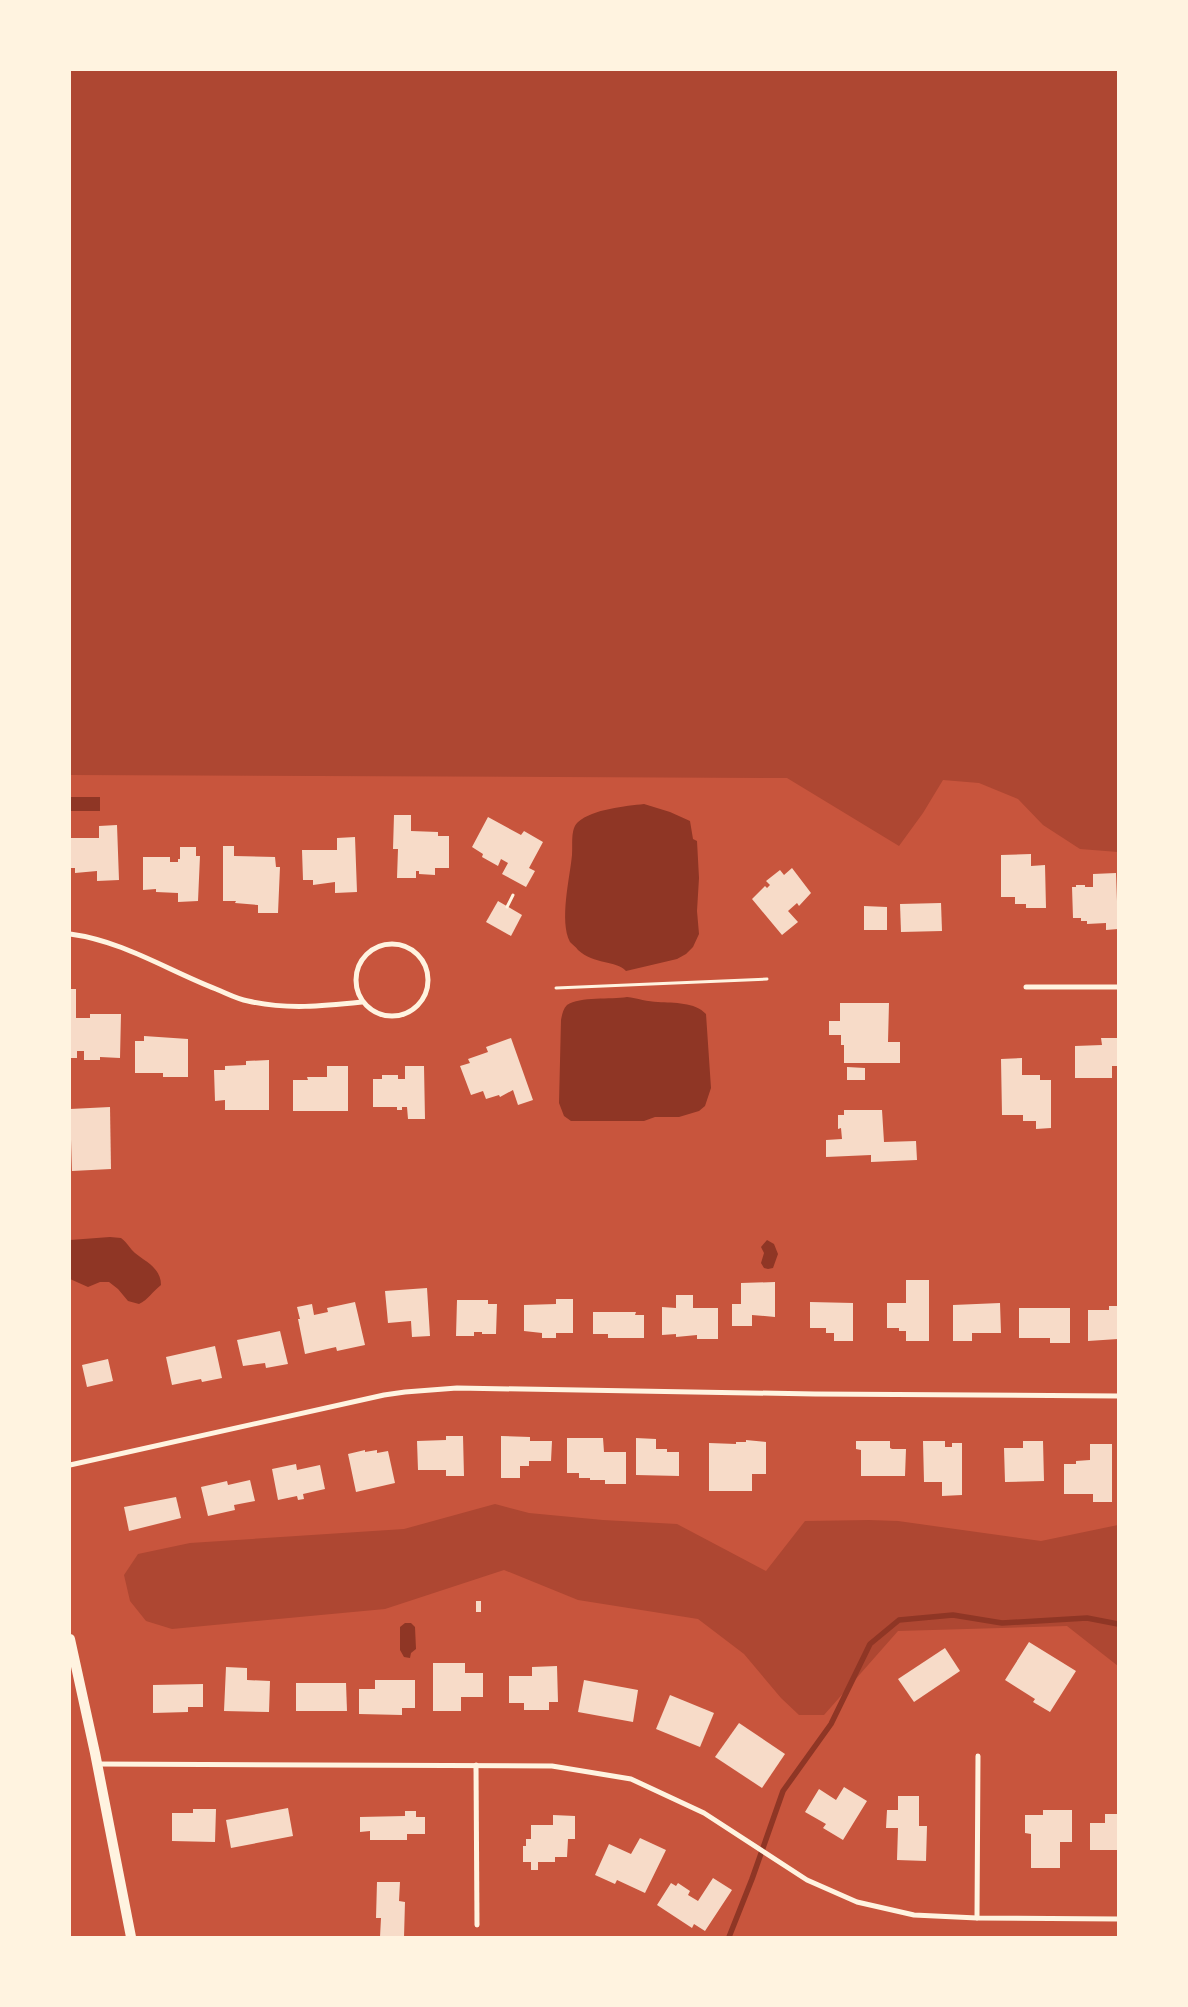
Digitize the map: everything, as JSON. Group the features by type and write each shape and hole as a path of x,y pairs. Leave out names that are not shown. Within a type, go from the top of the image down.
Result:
{"main road":[{"path":"70,1639 131,1937"}],"street":[{"path":"70,934 87,937 141,954 186,978 248,1002 306,1008 362,1002 379,1014 389,1016 399,1016 409,1012 424,997 428,988 428,977 421,958 405,946 394,943 379,946 366,954 356,972 355,982 362,1002"},
{"path":"1026,987 1118,988"},
{"path":"70,1465 384,1395 457,1388 814,1394 1118,1396"},
{"path":"977,1918 978,1756"},
{"path":"97,1764 552,1766 631,1779 704,1814 807,1880 857,1902 914,1915 977,1918 1118,1919"},
{"path":"476,1765 477,1926"}],"path":[{"path":"507,907 513,895"},
{"path":"556,988 767,979"}],"shaded area":[{"path":"70,70 1118,70 1118,852 1080,849 1043,825 1018,799 979,783 943,780 923,813 899,846 787,778 70,775"},
{"path":"70,797 100,797 100,811 70,811"},
{"path":"644,804 670,812 690,821 693,839 697,841 699,878 697,911 699,934 693,947 677,959 626,971 617,965 584,955 570,942 565,923 565,911 573,833 578,822 592,814 610,809"},
{"path":"627,997 690,1005 706,1014 711,1088 705,1106 699,1111 679,1117 655,1117 644,1121 571,1121 564,1116 559,1103 561,1020 564,1010 567,1005 580,1000"},
{"path":"121,1238 125,1241 158,1274 161,1285 139,1304 128,1301 109,1282 100,1282 88,1287 70,1279 70,1240"},
{"path":"767,1240 774,1244 778,1254 773,1268 768,1269 764,1268 761,1263 764,1253 761,1247"},
{"path":"495,1504 529,1513 677,1524 766,1571 805,1521 898,1521 1041,1541 1118,1525 1118,1666 1067,1626 898,1631 824,1715 799,1715 781,1698 744,1654 698,1619 578,1600 504,1570 385,1609 172,1629 146,1621 130,1601 124,1575 138,1554 190,1543 404,1529"},
{"path":"405,1623 411,1623 415,1627 416,1649 411,1653 410,1658 404,1657 400,1650 400,1627"}],"building":[{"path":"394,815 411,815 411,831 438,832 438,836 449,836 449,868 435,868 435,875 419,874 419,871 416,871 416,878 397,878 398,849 393,849"},
{"path":"488,817 521,835 524,831 543,842 529,868 535,871 526,887 502,874 508,863 501,859 498,866 482,857 483,854 472,847"},
{"path":"117,825 119,880 97,881 97,871 75,873 75,868 70,868 70,838 99,838 99,826"},
{"path":"355,837 357,892 335,893 335,882 313,885 313,880 303,880 302,850 337,850 337,838"},
{"path":"223,846 234,846 234,856 275,857 276,867 280,867 278,913 258,913 258,905 223,901"},
{"path":"180,847 196,847 196,856 200,856 198,901 178,902 178,893 156,892 156,889 143,890 143,857 170,857 170,862 178,862 178,859 180,859"},
{"path":"1031,854 1031,866 1045,865 1046,908 1026,908 1026,904 1015,904 1015,897 1001,897 1001,855"},
{"path":"792,868 811,893 799,906 797,903 788,911 798,922 782,935 752,899 765,886 767,888 770,885 766,881 780,870 784,875"},
{"path":"1116,873 1118,929 1106,930 1106,923 1087,924 1087,921 1081,921 1081,918 1073,918 1072,887 1085,885 1085,887 1093,887 1093,874"},
{"path":"498,901 522,915 511,936 486,922"},
{"path":"941,903 942,931 901,932 900,904"},
{"path":"864,906 887,907 887,930 864,930"},
{"path":"70,989 76,989 76,1018 90,1018 90,1014 121,1014 120,1058 100,1057 100,1060 84,1060 84,1051 77,1051 77,1058 70,1058"},
{"path":"840,1003 889,1003 888,1042 900,1042 900,1063 844,1063 844,1045 841,1045 841,1035 829,1035 829,1021 840,1021"},
{"path":"144,1036 188,1039 188,1077 163,1077 163,1073 135,1073 135,1041 144,1041"},
{"path":"511,1038 533,1100 518,1105 513,1090 500,1097 499,1095 486,1099 483,1091 471,1095 460,1066 470,1063 468,1059 488,1052 486,1047"},
{"path":"1101,1038 1118,1038 1118,1066 1112,1066 1112,1078 1075,1078 1075,1046 1102,1045"},
{"path":"1022,1058 1022,1075 1040,1075 1040,1080 1051,1080 1051,1128 1036,1129 1036,1121 1023,1121 1023,1115 1002,1115 1001,1059"},
{"path":"269,1060 269,1110 225,1110 225,1100 215,1101 214,1070 225,1070 225,1066 246,1065 246,1061"},
{"path":"327,1066 348,1066 348,1111 293,1111 293,1080 308,1080 307,1077 327,1077"},
{"path":"405,1066 424,1066 425,1119 408,1119 407,1107 397,1110 397,1107 373,1107 373,1079 382,1079 382,1075 398,1075 398,1079 405,1079"},
{"path":"847,1067 865,1068 865,1080 847,1080"},
{"path":"110,1107 111,1169 72,1171 70,1109"},
{"path":"844,1110 882,1110 884,1142 916,1141 917,1160 871,1162 871,1155 826,1157 826,1140 842,1139 841,1128 838,1129 838,1115 844,1115"},
{"path":"906,1280 929,1280 929,1341 906,1341 906,1331 899,1331 899,1328 887,1328 887,1303 906,1303"},
{"path":"775,1282 775,1317 752,1315 752,1326 732,1326 732,1304 741,1304 741,1283"},
{"path":"427,1288 430,1336 412,1337 411,1321 388,1323 385,1291"},
{"path":"676,1295 693,1295 693,1308 718,1308 718,1339 697,1339 697,1335 676,1337 676,1334 662,1335 662,1307 676,1308"},
{"path":"556,1299 573,1299 573,1333 556,1333 556,1338 542,1338 542,1333 524,1331 524,1305 556,1304"},
{"path":"457,1300 488,1300 488,1304 497,1304 496,1334 474,1332 474,1336 456,1336"},
{"path":"355,1302 365,1345 337,1351 336,1347 305,1354 297,1307 312,1304 314,1315 328,1312 327,1308"},
{"path":"810,1302 853,1303 853,1341 834,1341 834,1333 826,1333 826,1328 810,1328"},
{"path":"1000,1303 1001,1333 972,1333 972,1341 953,1341 953,1305"},
{"path":"1109,1306 1118,1306 1118,1339 1088,1341 1088,1310 1109,1310"},
{"path":"1019,1308 1070,1308 1070,1343 1050,1343 1050,1338 1019,1338"},
{"path":"593,1312 636,1312 635,1315 644,1315 644,1338 608,1338 608,1334 593,1334"},
{"path":"280,1331 288,1364 266,1368 265,1363 243,1366 237,1340"},
{"path":"215,1346 222,1378 202,1382 201,1379 172,1385 166,1357"},
{"path":"108,1359 113,1381 87,1387 82,1365"},
{"path":"446,1436 463,1436 464,1476 446,1476 446,1470 418,1470 417,1441 446,1440"},
{"path":"501,1436 530,1437 530,1441 552,1441 551,1461 529,1461 529,1466 520,1466 520,1478 501,1478"},
{"path":"567,1438 603,1438 604,1452 626,1452 626,1484 605,1484 605,1480 579,1478 579,1473 567,1473"},
{"path":"636,1438 656,1439 656,1449 667,1449 667,1452 679,1452 679,1476 636,1475"},
{"path":"746,1440 766,1442 766,1474 752,1474 752,1491 709,1491 709,1443 736,1444 736,1442 746,1442"},
{"path":"856,1441 890,1441 890,1448 892,1449 906,1449 905,1476 861,1476 861,1450 856,1449"},
{"path":"923,1441 945,1441 945,1447 952,1447 952,1443 962,1443 962,1495 942,1496 942,1482 924,1482"},
{"path":"1023,1441 1043,1441 1044,1481 1005,1482 1004,1448 1023,1448"},
{"path":"1090,1444 1112,1444 1112,1502 1093,1502 1093,1494 1064,1494 1064,1464 1076,1464 1076,1461 1090,1460"},
{"path":"365,1450 365,1452 377,1450 377,1453 388,1451 395,1483 356,1492 348,1454"},
{"path":"296,1464 297,1470 320,1465 325,1489 303,1494 304,1499 298,1500 297,1496 278,1500 272,1469"},
{"path":"250,1480 255,1501 234,1505 235,1510 208,1516 201,1487 227,1481 228,1485"},
{"path":"176,1497 181,1518 129,1531 124,1507"},
{"path":"476,1601 481,1601 481,1612 476,1612"},
{"path":"1029,1642 1076,1671 1050,1712 1033,1702 1035,1699 1005,1680"},
{"path":"945,1648 960,1671 914,1702 898,1679"},
{"path":"433,1663 465,1663 465,1673 483,1673 483,1697 461,1697 461,1711 433,1711"},
{"path":"557,1666 558,1702 549,1702 549,1710 524,1710 524,1703 509,1703 509,1676 532,1676 532,1667"},
{"path":"226,1667 247,1668 247,1680 270,1681 269,1712 224,1711"},
{"path":"375,1680 415,1680 415,1708 402,1708 402,1715 359,1714 359,1689 375,1689"},
{"path":"584,1680 638,1690 633,1722 578,1712"},
{"path":"296,1683 346,1683 347,1711 296,1711"},
{"path":"203,1684 203,1707 188,1707 188,1712 153,1713 153,1685"},
{"path":"670,1695 714,1713 700,1747 656,1729"},
{"path":"739,1723 785,1754 762,1788 715,1757"},
{"path":"844,1787 867,1801 843,1840 823,1828 826,1824 805,1812 819,1789 836,1800"},
{"path":"898,1796 919,1796 919,1826 927,1826 926,1861 897,1860 898,1828 886,1828 887,1810 898,1810"},
{"path":"288,1808 293,1836 231,1848 226,1820"},
{"path":"193,1809 216,1809 215,1842 172,1841 172,1813 193,1813"},
{"path":"1043,1810 1072,1810 1072,1842 1060,1842 1060,1868 1031,1868 1031,1834 1025,1833 1025,1815 1043,1815"},
{"path":"405,1811 416,1811 416,1817 425,1817 425,1834 407,1834 407,1840 370,1840 370,1831 360,1832 360,1817 405,1816"},
{"path":"1105,1814 1118,1814 1118,1850 1090,1850 1090,1823 1105,1823"},
{"path":"553,1815 575,1816 575,1839 568,1839 567,1857 555,1857 555,1862 538,1862 538,1870 531,1870 531,1862 523,1862 523,1846 526,1846 526,1839 531,1839 531,1825 553,1825"},
{"path":"640,1838 666,1850 645,1893 617,1880 615,1884 595,1875 609,1844 631,1854"},
{"path":"713,1878 732,1890 705,1931 694,1924 692,1928 657,1905 671,1883 676,1886 678,1883 690,1891 688,1895 698,1901"},
{"path":"377,1882 400,1882 399,1901 405,1902 404,1937 380,1937 381,1918 376,1918"}],"waterway":[{"path":"729,1937 783,1791 831,1724 870,1644 899,1620 953,1615 1002,1623 1087,1618 1118,1624"}]}
